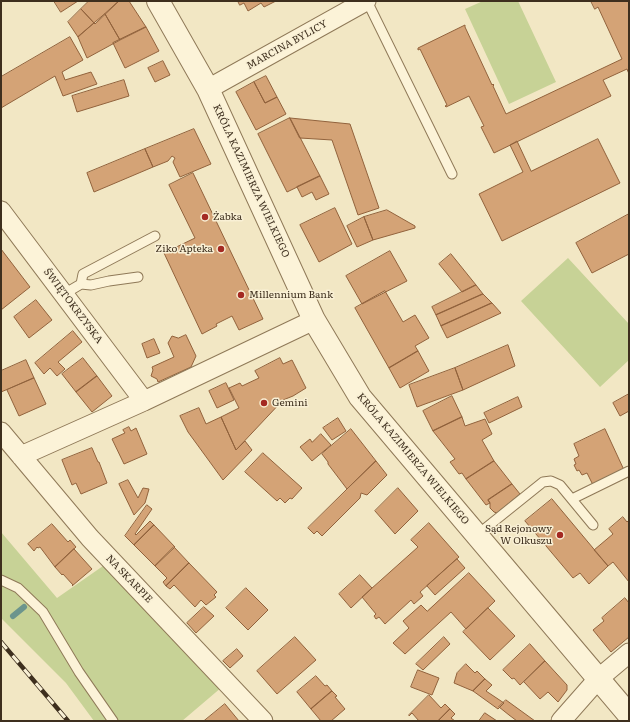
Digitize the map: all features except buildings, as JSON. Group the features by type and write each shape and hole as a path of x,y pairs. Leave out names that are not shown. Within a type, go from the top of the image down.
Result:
{"street":[{"name":"KRÓLA KAZIMIERZA WIELKIEGO","path":"158,1 208,88 314,320 360,397 629,715"},
{"name":"MARCINA BYLICY","path":"208,88 366,1"},
{"name":"ŚWIĘTOKRZYSKA","path":"1,211 144,401"},
{"path":"21,456 144,401 314,320"},
{"name":"NA SKARPIE","path":"1,432 90,538 264,721"},
{"path":"561,721 598,679 629,653"}],"lane":[{"path":"366,1 452,174"},
{"path":"81,284 83,274 155,236"},
{"path":"64,294 81,284 91,285 138,277"},
{"path":"572,499 629,471"},
{"path":"477,535 543,482 551,481 560,484 593,525"},
{"path":"1,580 18,588 43,612 79,672 113,721"}],"green space":[{"path":"483,1 518,1 556,82 509,104 465,9"},
{"path":"568,258 629,324 629,360 600,387 521,301"},
{"path":"1,532 57,598 103,566 222,687 182,721 94,721 66,683 1,618"}],"waterway":[{"path":"13,616 24,607"}],"railway":[{"path":"1,642 68,721"}],"place":[{"name":"Żabka","path":"205,217"},
{"name":"Ziko Apteka","path":"221,249"},
{"name":"Millennium Bank","path":"241,295"},
{"name":"Gemini","path":"264,403"},
{"name":"Sąd Rejonowy W Olkuszu","path":"560,535"}]}
